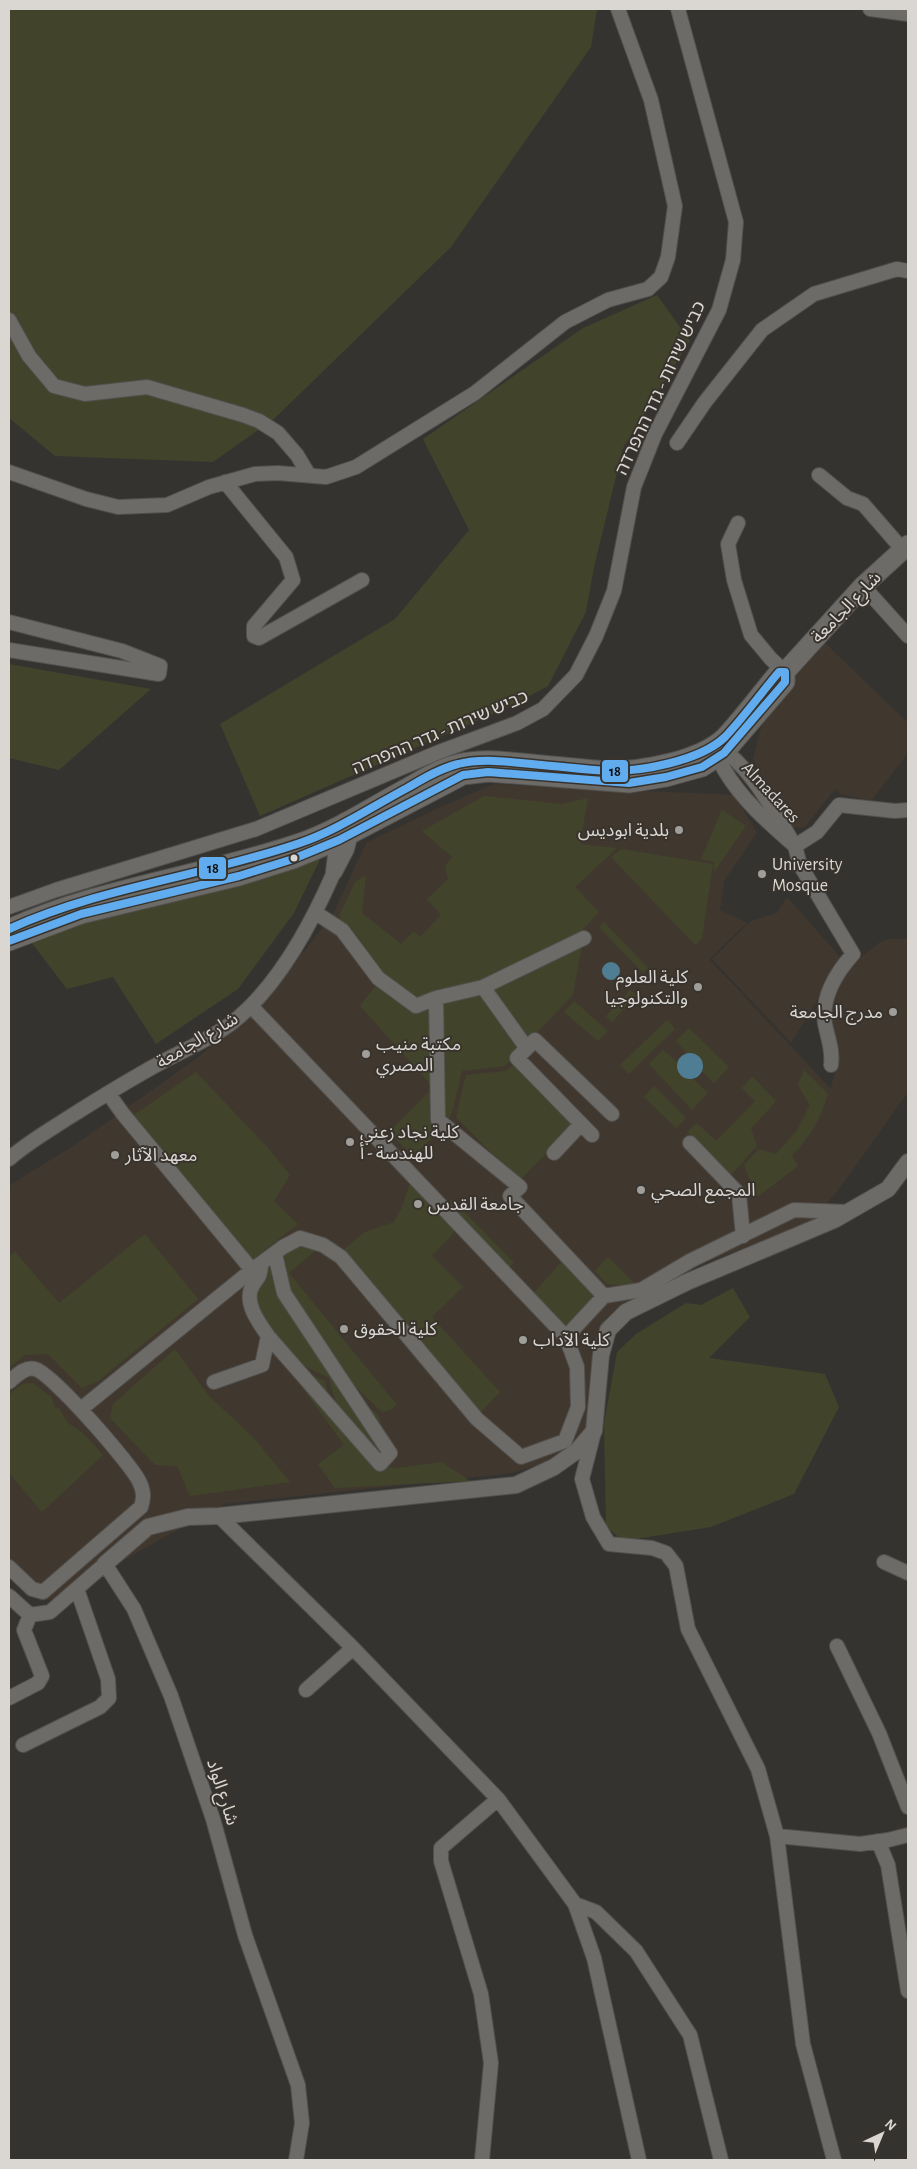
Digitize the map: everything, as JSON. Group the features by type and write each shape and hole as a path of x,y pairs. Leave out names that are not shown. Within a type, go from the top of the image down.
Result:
{"main road":[{"name":"شارع الجامعة","path":"345,831 463,775 488,772 629,783 666,777 702,767 720,751 785,682 786,672 863,586 906,547"},
{"path":"9,929 41,914 81,902 232,863 345,831"},
{"path":"9,941 81,914 239,876 293,859 345,831"}],"street":[{"path":"9,472 86,499 118,507 168,505 209,487 255,474 278,473 326,477 356,467 475,393 565,322 608,300 648,289 661,277 668,257 675,206 651,100 618,9"},
{"name":"כביש שירות - גדר ההפרדה","path":"9,907 56,890 256,830 439,752 517,723 543,709 576,674 596,636 614,591 634,486 656,434 719,310 733,260 736,222 678,9"},
{"path":"870,9 908,14"},
{"path":"677,443 705,402 762,330 814,294 897,268 908,271"},
{"path":"9,320 29,356 54,386 85,394 147,387 243,415 259,421 278,433 310,475"},
{"path":"819,475 847,498 863,504 906,547"},
{"path":"225,482 286,558 293,580 254,626 254,636 259,638 362,580"},
{"path":"738,523 728,544 734,580 751,636 786,672"},
{"path":"863,586 908,636"},
{"path":"9,622 122,651 160,666 159,674 9,650"},
{"name":"Almadares","path":"720,751 725,770 742,792 769,822 795,846 818,832 839,805 896,811 908,810"},
{"name":"شارع الجامعة","path":"9,1159 23,1147 108,1093 209,1038 251,1006 274,979 316,913 346,849 345,831"},
{"path":"795,846 800,865 853,954 840,970 828,996 824,1015 833,1054 831,1065"},
{"path":"316,913 342,930 378,978 416,1006 436,998 484,987 584,938"},
{"path":"484,987 526,1047"},
{"path":"436,998 438,1120 520,1187 510,1196 604,1296"},
{"path":"81,1409 257,1267 300,1238 323,1245 341,1257 477,1419 521,1457 565,1441 578,1407 577,1367 566,1337 251,1006"},
{"path":"592,1135 517,1058 526,1047 535,1040 612,1114"},
{"path":"108,1093 123,1114 257,1267 260,1277 250,1290 250,1305 268,1336 380,1464 390,1453 284,1293 275,1254"},
{"path":"554,1153 581,1124"},
{"path":"690,1143 740,1194 743,1236"},
{"path":"834,2160 803,2044 777,1836 758,1769 688,1628 676,1566 666,1553 652,1548 610,1544 593,1517 582,1478 594,1431 601,1355 608,1330 626,1312 687,1282 848,1212 888,1189 908,1162"},
{"path":"566,1337 604,1296 641,1290 690,1261 794,1210 848,1212"},
{"path":"214,1382 226,1376 262,1365 268,1336"},
{"path":"9,1382 26,1369 34,1368 47,1374 81,1409 139,1481 144,1497 141,1507 43,1592 32,1589 9,1567"},
{"path":"30,1615 50,1612 148,1527 188,1517 219,1516 516,1486 562,1462 578,1450 594,1431"},
{"path":"219,1516 353,1648 498,1799 574,1904 594,1958 639,2160"},
{"path":"884,1562 908,1573"},
{"name":"شارع الواد","path":"104,1564 134,1609 171,1696 212,1819 245,1935 298,2085 302,2123 296,2160"},
{"path":"22,1745 100,1707 109,1698 108,1679 77,1589"},
{"path":"9,1596 30,1615"},
{"path":"9,1698 38,1683 42,1676 24,1630 30,1615"},
{"path":"837,1646 879,1733 908,1808"},
{"path":"306,1690 353,1648"},
{"path":"482,2160 490,2063 481,1994 441,1861 441,1848 498,1799"},
{"path":"777,1836 860,1844 908,1835"},
{"path":"878,1841 888,1865 908,1991"},
{"path":"574,1904 596,1912 636,1951 690,2035 721,2160"}],"shaded area":[{"path":"825,643 908,723 908,753 871,801 841,794 835,789 804,828 794,827 771,796 753,759 761,728 774,701"},
{"name":"جامعة القدس","path":"494,784 734,795 757,832 724,881 720,910 747,923 709,959 831,1089 838,1055 833,1037 831,1014 839,985 857,960 879,943 888,939 908,939 908,1092 842,1185 812,1222 678,1273 613,1312 593,1352 587,1428 580,1442 557,1459 512,1473 224,1504 54,1599 40,1601 9,1577 9,1186 79,1142 200,1056 288,972 333,914 366,843"},
{"path":"787,897 842,959 791,1043 712,959 751,921 777,913"}],"green space":[{"path":"9,9 597,9 591,47 451,247 275,418 213,462 55,456 9,418"},
{"path":"657,295 690,341 623,448 594,567 586,612 548,686 513,705 260,816 220,724 395,619 469,530 423,439 583,328"},
{"path":"9,664 151,689 59,770 9,758"},
{"path":"484,796 562,804 588,798 580,844 617,848 575,887 599,912 577,936 479,982 417,999 381,973 345,928 339,916 355,882 366,875 362,913 401,944 414,931 420,937 441,915 427,899 448,879 445,866 452,857 422,831"},
{"path":"722,810 746,826 714,872 714,862 701,859"},
{"path":"621,849 713,864 702,938 695,945 611,857"},
{"path":"324,851 294,913 238,989 156,1044 113,977 67,989 31,942 164,894"},
{"path":"604,922 648,968 643,973 599,927"},
{"path":"582,945 573,995 527,1043 490,991"},
{"path":"378,982 416,1009 433,1003 433,1087 360,1006"},
{"path":"630,990 636,995 612,1022 606,1016"},
{"path":"482,991 522,1048 505,1066 462,1071 452,1113 446,1123 442,1119 439,1000"},
{"path":"574,1001 608,1031 598,1041 564,1012"},
{"path":"667,1020 675,1029 629,1074 620,1065"},
{"path":"689,1028 729,1067 714,1083 702,1071 703,1067 699,1058 687,1054 676,1041"},
{"path":"663,1050 678,1063 681,1075 693,1079 708,1093 692,1110 649,1064"},
{"path":"517,1061 576,1123 519,1181 456,1117 466,1075 506,1071"},
{"path":"804,1070 828,1094 822,1112 814,1128 792,1156 798,1166 757,1197 744,1165 759,1149 776,1154 798,1129 810,1105 798,1085"},
{"path":"196,1072 269,1149 290,1175 274,1201 298,1224 252,1260 131,1117"},
{"path":"752,1076 776,1101 751,1129 757,1146 730,1176 687,1132 697,1123 716,1141 755,1101 742,1088"},
{"path":"654,1086 686,1118 676,1128 644,1097"},
{"path":"433,1088 441,1128 413,1157 389,1132"},
{"path":"411,1179 458,1228 432,1256 463,1287 432,1317 500,1392 481,1412 397,1322 341,1252 365,1232 394,1222 403,1205"},
{"path":"452,1199 514,1263 506,1270 445,1206"},
{"path":"145,1234 198,1299 97,1382 82,1388 48,1354 25,1355 9,1368 9,1256 15,1252 59,1303"},
{"path":"300,1241 320,1247 289,1273 397,1405 390,1410 382,1412 340,1372 286,1292 277,1255"},
{"path":"273,1257 282,1294 336,1377 379,1416 387,1452 380,1460 338,1412 329,1378 302,1365 272,1345 253,1304 264,1266"},
{"path":"608,1257 637,1286 607,1284 595,1271"},
{"path":"563,1260 598,1296 567,1329 533,1294"},
{"path":"733,1288 750,1317 709,1358 825,1374 839,1407 794,1494 711,1527 623,1541 606,1526 604,1423 617,1352 636,1334 686,1303 701,1305"},
{"path":"175,1349 209,1396 253,1437 290,1482 190,1496 177,1466 155,1465 110,1418 113,1404"},
{"path":"283,1361 325,1381 333,1414 382,1467 396,1468 442,1462 470,1481 335,1488 318,1464 344,1445"},
{"path":"33,1383 51,1397 56,1409 59,1408 67,1422 84,1434 103,1455 42,1512 9,1473 9,1395 22,1384"}],"water":[{"path":"611,962 617,965 620,971 617,977 611,980 605,977 602,971 605,965"},
{"path":"690,1053 699,1057 703,1066 699,1075 690,1079 681,1075 677,1066 681,1057"}],"transit line":[{"name":"18","path":"9,929 80,902 264,854 314,838 342,825 433,774 458,764 500,761 623,771 654,767 686,758 701,752 725,737 779,672 785,672 785,682 724,753 702,767 666,777 629,783 488,772 463,775 339,840 293,859 239,876 81,914 9,941"}],"place":[{"name":"بلدية ابوديس","path":"679,830"},
{"name":"University Mosque","path":"762,874"},
{"name":"كلية العلوم والتكنولوجيا","path":"698,987"},
{"name":"مدرج الجامعة","path":"893,1012"},
{"name":"مكتبة منيب المصري","path":"366,1054"},
{"name":"كلية نجاد زعني للهندسة - أ","path":"350,1142"},
{"name":"معهد الآثار","path":"115,1155"},
{"name":"المجمع الصحي","path":"641,1190"},
{"name":"جامعة القدس","path":"418,1204"},
{"name":"كلية الحقوق","path":"344,1329"},
{"name":"كلية الآداب","path":"523,1340"}]}
